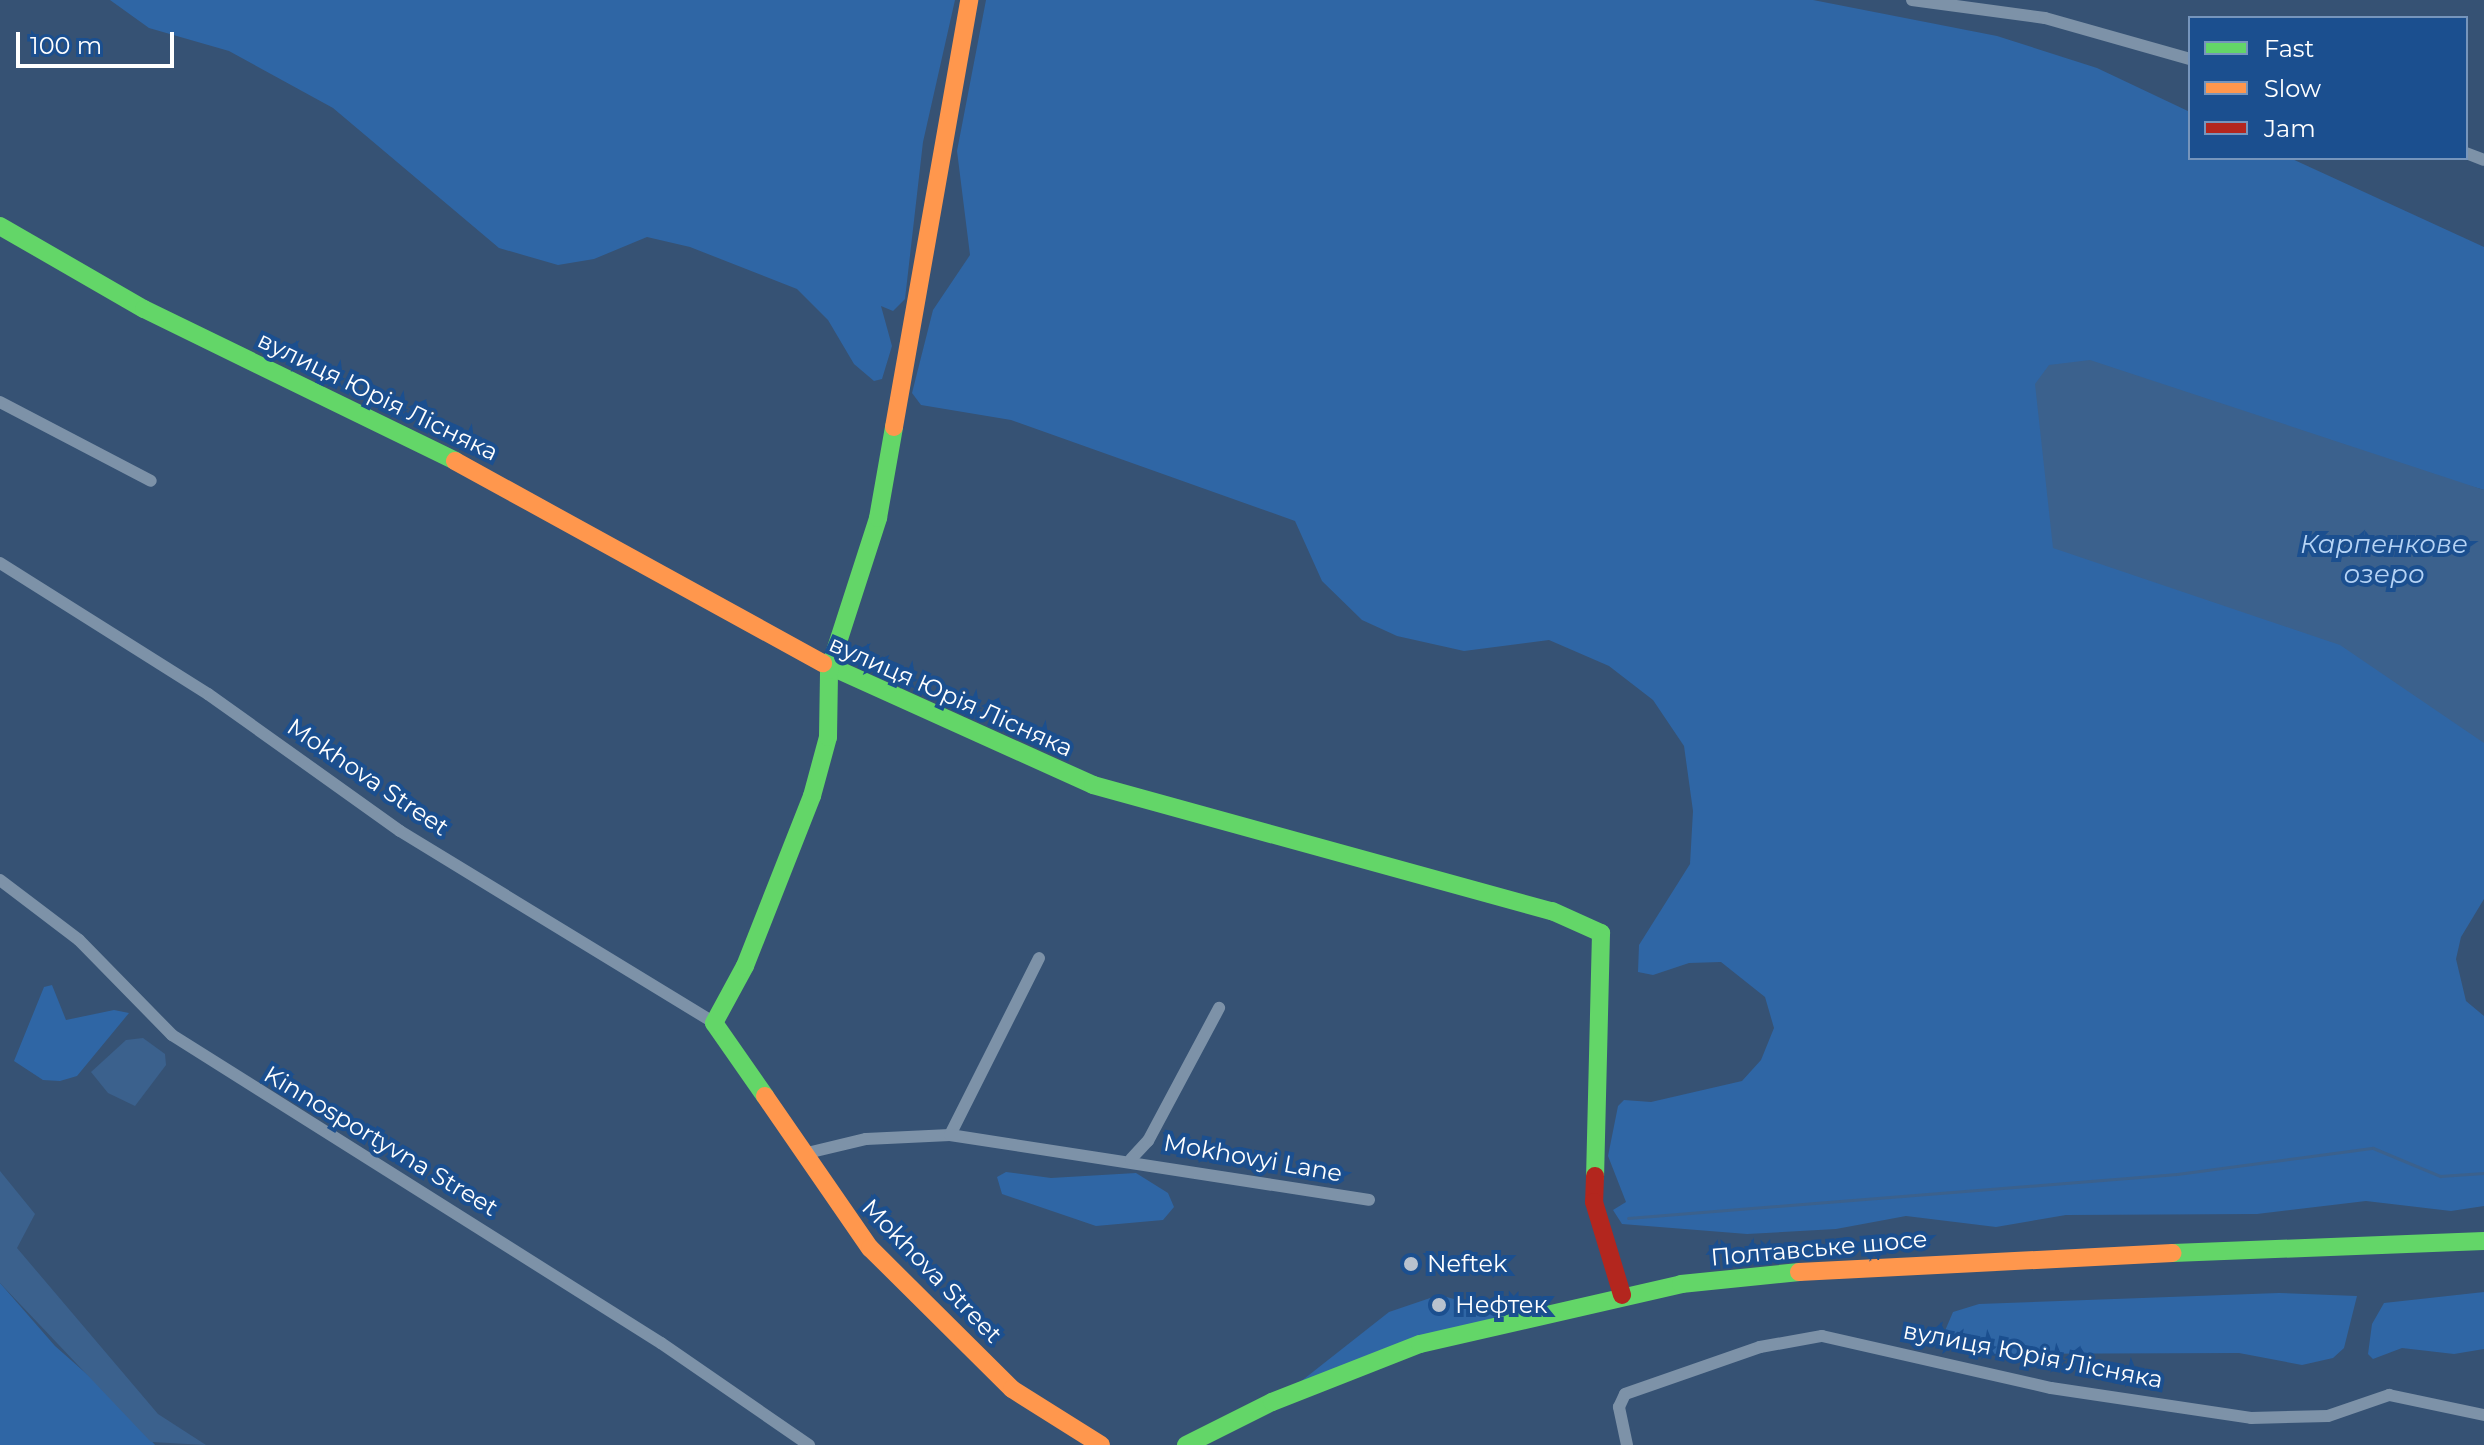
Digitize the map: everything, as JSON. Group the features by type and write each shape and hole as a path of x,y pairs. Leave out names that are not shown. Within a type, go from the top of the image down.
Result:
{"street":[{"path":"714,1023 745,966 812,796 828,737 829,670 878,518 969,0"},
{"path":"1912,0 2045,18 2188,58"},
{"name":"вулиця Юрія Лісняка","path":"0,226 144,309 507,487 829,670 1093,785 1552,911 1601,933 1594,1202 1622,1295"},
{"path":"0,402 151,481"},
{"name":"Mokhova Street","path":"0,563 195,685 400,831 714,1023 870,1248 1012,1389 1094,1443"},
{"name":"Kinnosportyvna Street","path":"0,880 79,940 172,1035 442,1202 809,1445"},
{"path":"950,1135 1039,958"},
{"name":"Mokhovyi Lane","path":"1131,1159 1148,1141 1219,1008"},
{"name":"Mokhovyi Lane","path":"803,1154 866,1139 950,1135 1131,1159 1369,1200"},
{"name":"Полтавське шосе","path":"1186,1445 1272,1402 1420,1344 1622,1295 1869,1265 2484,1241"},
{"name":"вулиця Юрія Лісняка","path":"1627,1445 1619,1407 1625,1394 1760,1347 1822,1336 2051,1388 2251,1418 2328,1416 2389,1395 2484,1415"}],"shaded area":[{"path":"110,0 955,0 923,142 905,299 893,311 881,306 892,346 882,379 874,381 854,364 828,320 797,289 690,247 647,237 594,259 558,265 499,248 333,108 229,51 149,28"},
{"path":"986,0 1813,0 1997,36 2097,68 2188,111 2188,160 2294,160 2484,247 2484,490 2365,456 2484,603 2484,899 2461,937 2456,959 2466,1001 2484,1016 2484,1206 2451,1211 2366,1201 2257,1214 2066,1215 1996,1227 1906,1216 1836,1229 1747,1234 1622,1224 1613,1210 1626,1202 1608,1156 1618,1106 1624,1100 1651,1102 1742,1081 1761,1060 1774,1028 1765,997 1721,962 1689,963 1653,975 1638,972 1639,945 1690,864 1693,811 1684,746 1653,700 1609,666 1549,640 1464,651 1397,636 1362,620 1322,581 1295,521 1011,420 921,405 912,393 933,310 970,255 957,151"},
{"path":"52,985 66,1020 114,1010 129,1013 77,1076 60,1081 43,1080 14,1061 44,987"},
{"path":"1006,1172 1051,1178 1136,1173 1168,1193 1174,1207 1163,1220 1096,1226 1002,1194 997,1177"},
{"path":"0,1283 55,1346 115,1399 155,1445 0,1445"},
{"path":"2484,1292 2484,1349 2454,1354 2402,1348 2373,1359 2368,1354 2372,1324 2384,1303"},
{"path":"2279,1293 2357,1296 2344,1348 2333,1358 2302,1365 2239,1353 1971,1354 1950,1346 1944,1333 1953,1312 1979,1304"},
{"path":"1439,1295 1507,1313 1295,1386 1389,1312"}],"water":[{"name":"Карпенкове озеро","path":"2090,360 2484,490 2484,743 2340,645 2053,548 2035,384 2049,365"},
{"path":"143,1038 165,1054 166,1065 135,1106 108,1093 91,1072 126,1040"},
{"path":"0,1171 35,1214 17,1248 158,1414 206,1445 151,1442 0,1283"}],"waterway":[{"path":"1628,1218 2177,1174 2373,1148 2440,1176 2484,1173"}],"traffic: fast":[{"path":"0,226 144,309 455,461"},
{"path":"765,1096 714,1023 745,966 812,796 828,737 829,670 878,518 894,427"},
{"path":"823,663 1093,785 1552,911 1601,933 1595,1176"},
{"path":"2173,1253 2484,1241"},
{"path":"1186,1445 1272,1402 1420,1344 1681,1284 1799,1272"}],"traffic: slow":[{"path":"894,427 969,0"},
{"path":"455,461 823,663"},
{"path":"765,1096 870,1248 1012,1389 1101,1445"},
{"path":"1799,1272 2173,1253"}],"traffic: jam":[{"path":"1595,1176 1594,1202 1622,1295"}],"place":[{"name":"Neftek","path":"1411,1264"},
{"name":"Нефтек","path":"1439,1305"}]}
